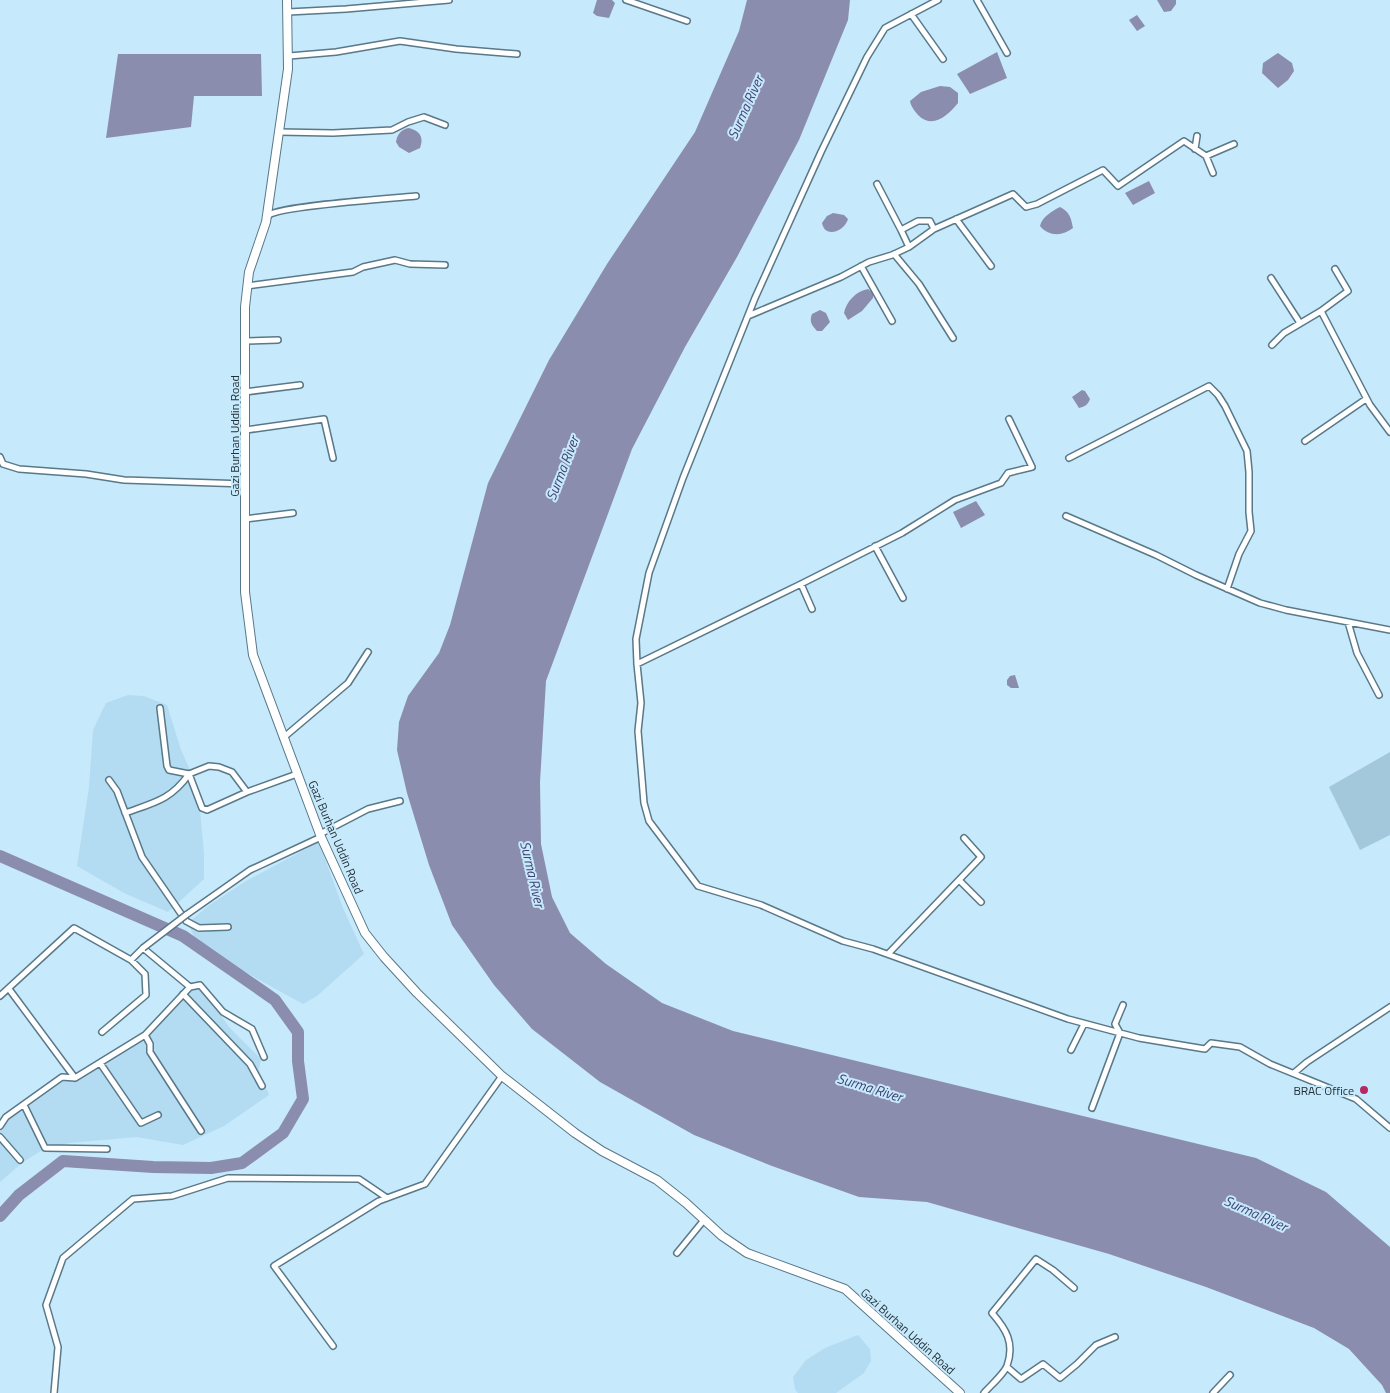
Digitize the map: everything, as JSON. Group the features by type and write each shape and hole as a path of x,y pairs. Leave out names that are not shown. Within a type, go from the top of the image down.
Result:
{"street":[{"name":"Gazi Burhan Uddin Road","path":"288,0 289,56 267,218 249,272 245,307 245,592 253,655 321,835 365,933 417,993 502,1076 575,1133 602,1151 657,1180 722,1236 747,1253 845,1289 960,1393"},
{"path":"288,12 449,0"},
{"path":"626,0 687,21"},
{"path":"938,0 884,28 867,57 821,152 748,316 700,434 649,573 636,639 641,703 638,731 644,803 649,821 698,886 761,905 843,941 888,954 1068,1020 1139,1038 1205,1049 1211,1043 1240,1047 1255,1057 1356,1099 1390,1128"},
{"path":"977,0 1007,53"},
{"path":"911,14 942,60"},
{"path":"289,56 336,52 400,41 456,49 517,54"},
{"path":"279,132 333,133 392,130 424,117 445,125"},
{"path":"1195,149 1197,136"},
{"path":"748,316 894,254 934,229 1013,194 1026,207 1037,204 1103,170 1118,186 1184,141 1206,156 1213,173"},
{"path":"1206,156 1234,144"},
{"path":"876,184 909,246"},
{"path":"267,218 269,214 302,207 416,196"},
{"path":"956,219 991,266"},
{"path":"901,230 918,221 930,221 934,229"},
{"path":"894,254 919,284 953,338"},
{"path":"247,286 353,272 363,267 395,260 410,264 445,265"},
{"path":"862,266 892,321"},
{"path":"1272,345 1284,332 1321,311 1348,291 1335,269"},
{"path":"1271,278 1300,323"},
{"path":"1321,311 1366,399 1390,432"},
{"path":"245,341 278,340"},
{"path":"246,392 300,385"},
{"path":"1069,458 1209,386 1218,395 1247,451 1249,472 1251,531 1239,554 1227,589"},
{"path":"1306,441 1366,399"},
{"path":"246,430 324,419 333,458"},
{"path":"637,664 902,533 956,500 1001,483 1008,473 1032,467 1009,419"},
{"path":"0,457 4,464 19,469 86,474 124,480 246,484"},
{"path":"0,470 4,464"},
{"path":"246,519 294,513"},
{"path":"1066,516 1156,554 1196,576 1260,603 1286,610 1390,630"},
{"path":"875,546 902,598"},
{"path":"801,584 812,608"},
{"path":"1348,622 1357,653 1379,695"},
{"path":"284,738 348,682 368,652"},
{"path":"160,708 169,770 188,774 209,766 219,767 232,772 247,792"},
{"path":"188,774 204,810 297,774"},
{"path":"125,813 166,798 183,782 188,774"},
{"path":"109,780 117,792 142,856 186,921 198,928 228,926"},
{"path":"131,960 143,948 186,914 250,870 321,835 368,809 400,801"},
{"path":"888,954 981,857 964,838"},
{"path":"959,880 981,902"},
{"path":"0,996 74,928 131,960 145,974 146,994 102,1032"},
{"path":"143,948 190,987"},
{"path":"0,1126 6,1117 62,1078 75,1078 145,1035 190,987 200,985 223,1012 252,1029 264,1057"},
{"path":"9,989 75,1078"},
{"path":"183,994 250,1064 262,1086"},
{"path":"1092,1108 1120,1033 1115,1024 1123,1005"},
{"path":"1294,1073 1307,1062 1390,1007"},
{"path":"1071,1050 1084,1024"},
{"path":"145,1035 150,1044 150,1052 201,1131"},
{"path":"100,1063 141,1123 158,1115"},
{"path":"333,1346 274,1266 379,1201 425,1184 502,1076"},
{"path":"24,1105 45,1148 107,1149"},
{"path":"0,1136 20,1160"},
{"path":"54,1393 58,1347 46,1305 63,1258 133,1200 172,1196 228,1178 359,1179 386,1198"},
{"path":"677,1253 704,1220"},
{"path":"984,1393 1007,1367 1010,1347 1006,1330 992,1313 1036,1259 1053,1270 1074,1288"},
{"path":"1007,1367 1021,1379 1043,1364 1060,1378 1096,1345 1114,1337"},
{"path":"1213,1393 1230,1375"}],"shaded area":[{"path":"128,695 144,696 167,705 181,750 198,788 204,853 204,879 168,912 124,893 77,866 89,787 93,730 106,703"},
{"path":"1390,752 1390,835 1360,850 1329,787"},
{"path":"319,842 343,908 364,954 317,996 303,1004 198,946 188,923 208,906 246,881"},
{"path":"191,984 209,998 229,1027 261,1059 259,1070 269,1095 224,1126 183,1145 137,1137 69,1143 41,1151 23,1162 0,1182 0,1131 7,1121 64,1081 75,1080 143,1034"},
{"path":"858,1335 870,1349 871,1361 864,1373 836,1393 798,1393 795,1389 793,1377 806,1360 825,1348"}],"water":[{"path":"597,0 612,0 615,3 609,18 597,16 593,13"},
{"name":"Surma River","path":"747,0 850,0 848,20 799,140 737,257 685,347 632,449 546,681 540,782 541,844 552,897 570,933 606,964 662,1003 733,1031 1256,1158 1326,1192 1390,1247 1390,1393 1386,1393 1382,1385 1349,1349 1314,1328 1206,1287 1109,1254 927,1202 859,1197 772,1166 694,1135 600,1082 532,1029 494,985 452,925 429,865 407,793 397,750 399,722 408,696 439,653 450,625 488,483 549,360 607,264 695,132 739,31"},
{"path":"1157,0 1176,0 1176,4 1171,11 1164,12"},
{"path":"1137,15 1145,26 1137,31 1129,20"},
{"path":"997,52 1007,78 970,94 957,74"},
{"path":"1278,53 1292,63 1294,71 1288,80 1278,88 1262,73 1263,63"},
{"path":"118,54 261,54 262,96 194,96 191,127 106,138"},
{"path":"940,86 950,87 958,93 958,103 945,116 935,121 929,121 918,115 910,101 921,92"},
{"path":"409,128 420,135 422,141 420,148 409,153 399,147 396,142 400,133"},
{"path":"1149,181 1155,193 1133,205 1125,193"},
{"path":"1060,207 1070,216 1073,228 1065,233 1052,234 1040,226 1048,215"},
{"path":"833,213 844,215 848,219 843,227 835,232 831,232 824,228 822,223 827,216"},
{"path":"868,289 873,293 873,298 862,311 848,320 844,313 849,301 859,292"},
{"path":"820,310 826,313 830,322 822,331 817,331 811,317 812,314"},
{"path":"1082,390 1085,391 1090,399 1086,405 1079,408 1072,397"},
{"path":"976,501 985,515 961,528 953,512"},
{"path":"1015,675 1019,688 1011,688 1007,685 1007,680 1010,676"}],"waterway":[{"path":"0,856 183,936 275,1000 298,1032 298,1061 303,1099 283,1133 242,1163 211,1168 153,1167 63,1161 19,1195 0,1216"}],"place":[{"name":"BRAC Office","path":"1364,1090"}]}
